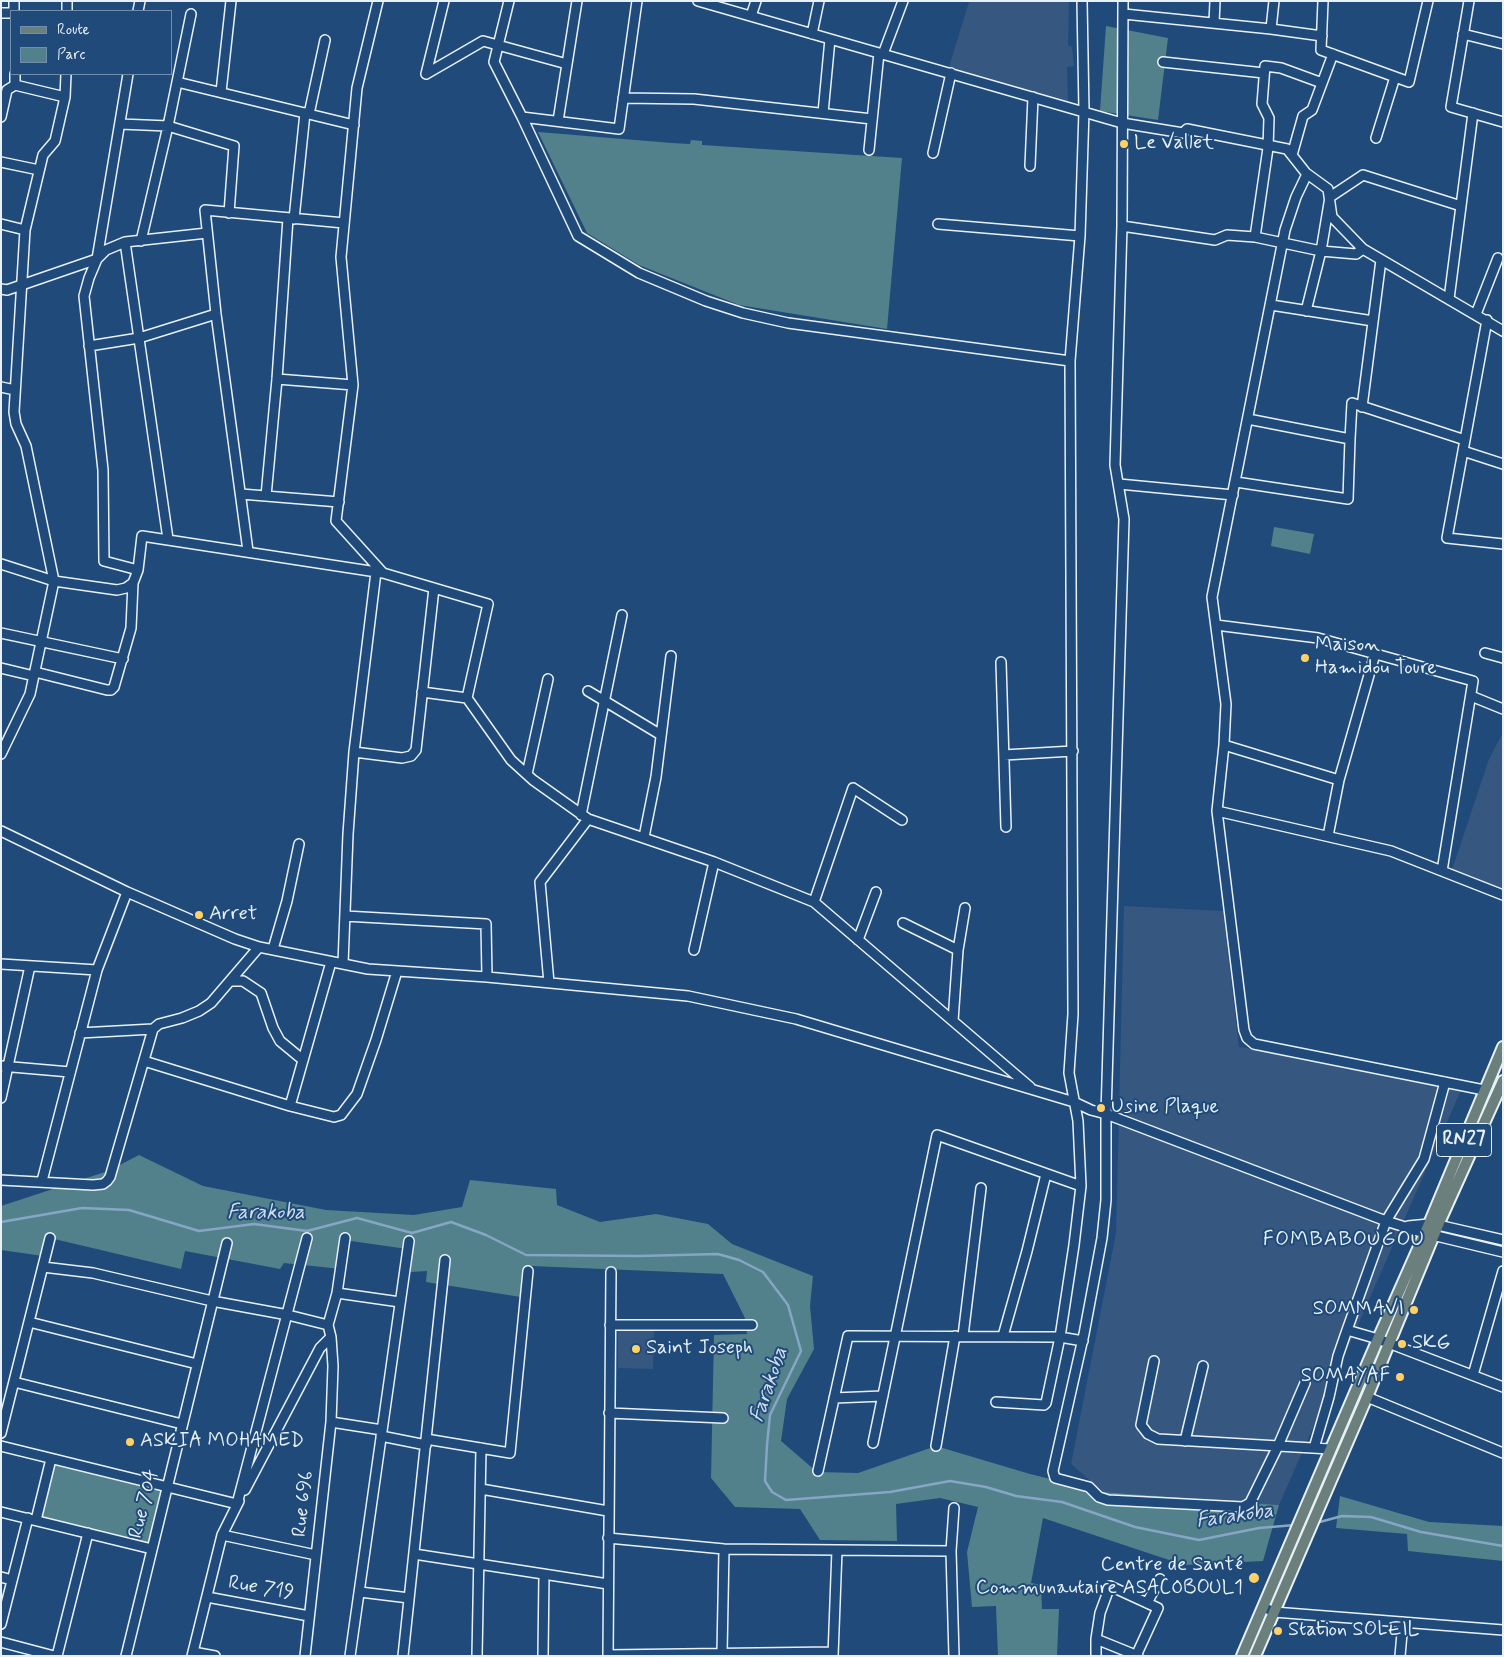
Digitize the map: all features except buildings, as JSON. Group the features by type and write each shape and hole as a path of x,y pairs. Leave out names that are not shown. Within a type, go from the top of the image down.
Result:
{"main road":[{"name":"RN27","path":"1255,1656 1390,1343 1484,1090 1503,1047"},
{"name":"RN27","path":"1242,1656 1378,1338 1503,1081"}],"street":[{"path":"221,92 231,1"},
{"path":"343,964 348,834 354,752 379,572 336,521 353,386 341,257 357,88 378,1"},
{"path":"444,1 426,74 483,41 567,64"},
{"path":"509,1 494,62 578,236 639,274 706,302 743,313 788,323 1070,360"},
{"path":"558,121 577,1"},
{"path":"522,117 619,129 637,1"},
{"path":"698,1 1122,123 1182,133 1187,129 1287,149 1307,174 1328,189 1332,217 1363,249 1503,331"},
{"path":"751,16 756,1"},
{"path":"812,34 820,1"},
{"path":"869,150 881,53 903,1"},
{"path":"996,1402 1045,1404 1060,1337 1081,1186 1078,1121 1069,1073 1074,1014 1070,360 1080,236 1084,112 1082,1"},
{"path":"1123,1 1122,226 1115,465 1124,519 1106,1114 1106,1200 1102,1238 1083,1341 1054,1471 1055,1478 1089,1488 1099,1497 1108,1500 1243,1507 1250,1502 1278,1446 1305,1383"},
{"path":"1214,1 1214,23"},
{"path":"1271,29 1274,1"},
{"path":"1323,1 1321,50 1409,82 1428,1"},
{"path":"1469,1 1451,107 1503,122"},
{"path":"141,241 168,126 191,14"},
{"path":"1124,14 1322,36"},
{"path":"1463,34 1503,44"},
{"path":"823,113 830,39"},
{"path":"266,496 291,218 307,113 325,40"},
{"path":"1292,155 1303,116 1312,110 1333,54"},
{"path":"1163,62 1264,74"},
{"path":"1255,237 1268,144 1269,118 1262,104 1265,66 1281,68 1322,83"},
{"path":"933,153 951,73"},
{"path":"1,117 8,88 14,75"},
{"path":"1,754 30,694 54,581 26,446 16,424 14,412 25,230 43,155 55,141 65,97 66,75"},
{"path":"128,75 97,259 84,296 103,470 104,561 138,570"},
{"path":"1376,138 1395,77"},
{"path":"177,82 354,125"},
{"path":"8,88 65,97"},
{"path":"1030,166 1033,97"},
{"path":"623,98 694,99 872,119"},
{"path":"1449,299 1473,113"},
{"path":"120,124 168,126 234,146 229,213"},
{"path":"1,162 40,170"},
{"path":"1307,174 1296,197 1285,230 1212,597 1226,704 1224,745 1216,811 1244,1030 1247,1038 1254,1044 1484,1090"},
{"path":"1306,311 1321,250 1330,197 1364,175 1461,206"},
{"path":"248,552 216,314 205,210 344,223"},
{"path":"1,224 25,230"},
{"path":"938,224 1080,236"},
{"path":"1122,226 1215,240 1227,235 1255,237 1321,250 1356,254 1363,249"},
{"path":"1,288 7,290 97,259 106,250 125,242 207,233"},
{"path":"125,242 168,539"},
{"path":"1476,314 1498,258"},
{"path":"1362,407 1381,260"},
{"path":"1270,305 1373,321"},
{"path":"89,346 139,338 216,314"},
{"path":"1487,320 1447,538 1503,544"},
{"path":"277,379 353,386"},
{"path":"1,387 15,390"},
{"path":"1236,482 1348,499 1352,404 1465,440"},
{"path":"1248,419 1350,439"},
{"path":"1463,451 1503,464"},
{"path":"1119,484 1233,495"},
{"path":"241,494 339,502"},
{"path":"1,668 111,690 114,687 131,628 133,583 138,570 142,536 379,572 488,604 467,698 510,760 585,817 714,862 814,902 1032,1088"},
{"path":"1,564 54,581 117,590 126,588 133,583"},
{"path":"354,752 402,758 411,756 416,750 434,588"},
{"path":"549,983 540,882 585,817 604,701 622,615"},
{"path":"1216,625 1318,638 1473,680 1442,871"},
{"path":"1,633 122,659"},
{"path":"1485,653 1503,658"},
{"path":"1328,836 1340,780 1375,654"},
{"path":"644,837 656,777 671,656"},
{"path":"1001,662 1006,827"},
{"path":"527,774 548,679"},
{"path":"422,692 467,698"},
{"path":"588,692 662,735"},
{"path":"1471,696 1503,709"},
{"path":"1224,745 1340,780"},
{"path":"1004,755 1072,751"},
{"path":"814,902 853,788 902,820"},
{"path":"1216,811 1391,851 1503,895"},
{"path":"1,831 127,892 235,939 273,950 368,969 486,977 688,996 787,1017 1074,1102 1386,1221 1405,1226 1503,1240"},
{"path":"273,950 287,901 299,844"},
{"path":"694,950 714,862"},
{"path":"42,1181 97,970 127,892"},
{"path":"858,940 876,892"},
{"path":"953,1021 958,950 965,908"},
{"path":"345,916 486,924 486,977"},
{"path":"903,923 958,950"},
{"path":"1,1180 93,1185 103,1184 107,1181 110,1177 153,1030 159,1024 200,1011 231,981 259,946"},
{"path":"290,1106 331,962"},
{"path":"1,964 97,970"},
{"path":"1,1098 5,1067 30,966"},
{"path":"144,1061 290,1106 334,1117 340,1115 357,1094 397,971"},
{"path":"231,981 243,981 261,993 273,1028 280,1041 303,1060"},
{"path":"80,1033 153,1030"},
{"path":"5,1067 70,1072"},
{"path":"1314,1448 1329,1397 1338,1356 1386,1221 1424,1159 1446,1082"},
{"path":"873,1443 937,1135 1081,1186"},
{"path":"1003,1336 1027,1252 1046,1174"},
{"path":"936,1446 959,1336 981,1188"},
{"path":"1431,1229 1503,1252"},
{"path":"1,1434 50,1238"},
{"path":"237,1504 307,1238"},
{"name":"Rue 696","path":"305,1656 331,1422 333,1366 331,1337 328,1325 337,1293 345,1238"},
{"path":"350,1656 409,1242"},
{"name":"Rue 704","path":"126,1656 227,1244"},
{"path":"403,1656 446,1260"},
{"path":"43,1267 93,1273 212,1301 288,1315 328,1325"},
{"path":"1473,1375 1503,1271"},
{"path":"331,1422 426,1442 510,1452 528,1272"},
{"path":"611,1272 608,1655 833,1654 836,1550"},
{"path":"337,1293 400,1302"},
{"path":"29,1322 197,1364"},
{"path":"610,1325 752,1325"},
{"path":"1347,1330 1378,1338 1503,1387"},
{"path":"818,1471 848,1336 1060,1337 1083,1341"},
{"path":"215,1656 192,1654 222,1535 320,1348 331,1337"},
{"path":"1154,1361 1141,1425 1148,1434 1158,1439 1330,1449"},
{"path":"1185,1441 1203,1366"},
{"path":"14,1382 182,1424"},
{"path":"834,1398 883,1396"},
{"path":"1367,1397 1503,1453"},
{"path":"609,1413 722,1418"},
{"path":"1,1446 237,1504"},
{"path":"477,1656 482,1448"},
{"path":"1,1624 12,1580 51,1459"},
{"path":"481,1489 608,1511"},
{"path":"954,1508 951,1551 954,1656"},
{"path":"1,1512 152,1549"},
{"path":"1,1642 56,1656 88,1534"},
{"path":"222,1535 316,1555"},
{"path":"608,1538 724,1549 951,1551"},
{"path":"722,1654 724,1549"},
{"path":"414,1554 608,1584"},
{"path":"543,1656 544,1574"},
{"path":"1,1577 12,1580"},
{"path":"1147,1603 1160,1579"},
{"path":"1096,1639 1137,1656 1158,1608 1110,1586 1100,1613 1096,1639 1096,1656"},
{"path":"360,1592 409,1598"},
{"name":"Rue 719","path":"207,1597 309,1616"},
{"path":"1263,1607 1274,1612 1503,1630"},
{"path":"1400,1656 1404,1622"}],"shaded area":[{"path":"967,1 1069,1 1068,45 1072,47 1074,66 1067,67 1068,102 948,70 969,2"},
{"path":"1501,736 1503,736 1503,889 1452,870 1489,759"},
{"path":"1124,906 1223,911 1239,1047 1465,1081 1279,1505 1103,1492 1071,1464 1116,1233"},
{"name":"Saint Joseph","path":"618,1329 654,1330 653,1369 618,1368"}],"green space":[{"path":"1106,26 1168,38 1158,120 1100,111"},
{"path":"538,132 690,144 691,140 702,141 702,145 902,158 887,329 739,305 639,265 587,233"},
{"path":"1274,527 1314,534 1310,554 1271,546"},
{"path":"139,1155 203,1186 326,1210 414,1215 462,1207 470,1180 556,1189 557,1205 600,1222 656,1214 708,1224 732,1244 813,1276 810,1306 814,1349 787,1399 781,1441 817,1472 858,1473 936,1446 1030,1474 1103,1492 1279,1505 1263,1561 1184,1565 1043,1518 1031,1583 1041,1585 1042,1609 1059,1609 1057,1656 998,1656 996,1606 972,1607 967,1552 978,1507 940,1498 896,1504 897,1541 820,1540 800,1509 735,1507 711,1478 714,1335 747,1334 745,1318 723,1274 531,1266 527,1298 426,1282 427,1271 411,1272 407,1249 344,1240 341,1269 284,1263 280,1269 185,1251 181,1269 50,1238 43,1256 1,1250 1,1206 108,1171"},
{"path":"51,1463 162,1491 149,1544 38,1517"},
{"path":"1340,1496 1429,1522 1503,1526 1503,1561 1408,1551 1407,1534 1336,1528"}],"waterway":[{"name":"Farakoba","path":"1,1222 82,1208 129,1210 199,1231 254,1224 307,1231 357,1218 412,1233 451,1222 486,1235 526,1255 639,1256 718,1254 739,1260 763,1272 788,1305 801,1351 770,1415 765,1481 772,1492 786,1500 890,1492 950,1481 986,1487 1016,1496 1062,1502 1135,1527 1199,1540 1259,1528 1295,1525"},
{"name":"Farakoba","path":"1316,1523 1342,1516 1371,1517 1421,1532 1503,1546"}],"place":[{"name":"Le Vallet","path":"1124,144"},
{"name":"Maison Hamidou Toure","path":"1305,658"},
{"name":"Arret","path":"199,915"},
{"name":"Usine Plaque","path":"1101,1108"},
{"name":"SOMMAVI","path":"1414,1310"},
{"name":"SKG","path":"1402,1344"},
{"name":"Saint Joseph","path":"636,1349"},
{"name":"SOMAYAF","path":"1400,1377"},
{"name":"ASKIA MOHAMED","path":"130,1442"},
{"name":"Centre de Santé Communautaire ASACOBOUL1","path":"1254,1578"},
{"name":"Station SOLEIL","path":"1278,1631"}],"district":[{"name":"FOMBABOUGOU","path":"1344,1241"}]}
